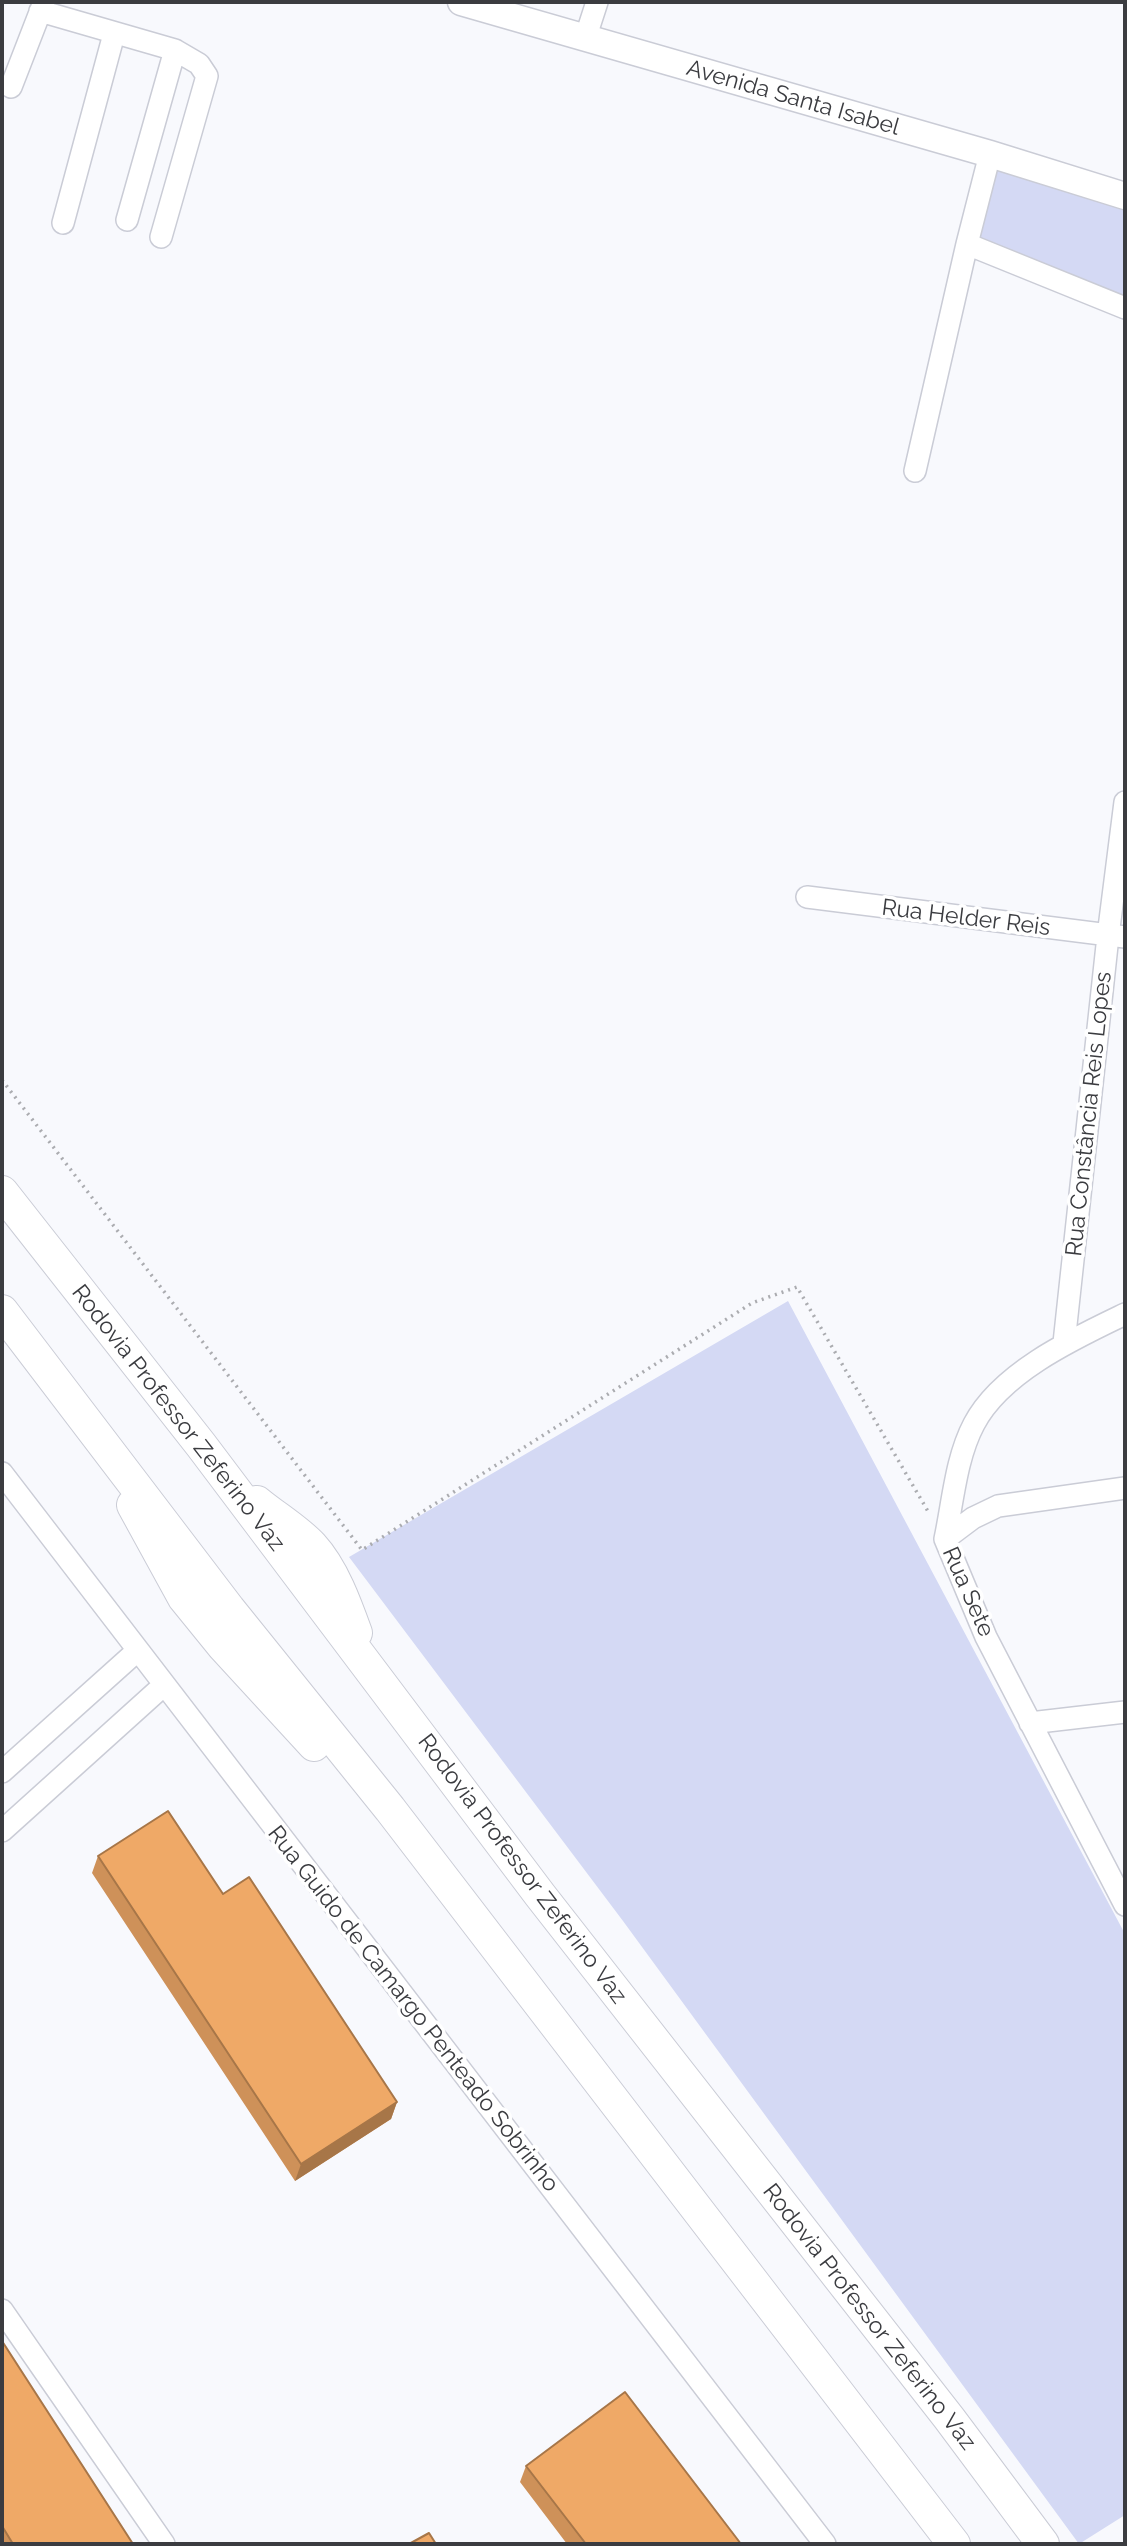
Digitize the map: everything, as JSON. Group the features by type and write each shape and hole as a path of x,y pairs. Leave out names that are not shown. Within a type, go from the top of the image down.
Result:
{"highway":[{"name":"Rodovia Professor Zeferino Vaz","path":"2,1192 211,1458 549,1906 949,2418 1043,2544"},
{"path":"2,1311 229,1609 390,1809 954,2544"}],"main road":[{"name":"Avenida Santa Isabel","path":"461,2 990,154 1125,196"}],"street":[{"path":"585,38 597,2"},
{"path":"11,88 42,6 114,34 175,50 199,64 207,76 162,237"},
{"path":"63,223 114,34"},
{"path":"127,220 175,50"},
{"path":"915,471 990,154"},
{"path":"967,244 1125,308"},
{"name":"Rua Constância Reis Lopes","path":"1064,1343 1117,937 1125,803"},
{"name":"Rua Helder Reis","path":"807,898 1117,937"},
{"path":"945,1539 963,1452 975,1422 1002,1387 1064,1343 1125,1314"},
{"name":"Rua Guido de Camargo Penteado Sobrinho","path":"2,1473 825,2544"},
{"path":"945,1539 973,1518 998,1506 1125,1488"},
{"name":"Rua Sete","path":"945,1539 986,1637 1125,1905"},
{"path":"2,1772 137,1651"},
{"path":"2,1831 164,1685"},
{"path":"1030,1723 1125,1712"},
{"path":"2,2310 164,2544"}],"path":[{"name":"Rua Sete","path":"2,1080 362,1550 752,1303 797,1287 945,1539"}],"shaded area":[{"path":"994,162 1125,200 1125,298 975,236"},
{"path":"788,1301 1125,1934 1125,2515 1079,2544 623,1921 349,1557"}],"building":[{"path":"168,1811 223,1894 249,1877 397,2102 301,2164 98,1856"},
{"path":"2,2341 133,2544 13,2544 2,2526"},
{"path":"625,2392 741,2544 586,2544 526,2466"},
{"path":"429,2533 436,2544 409,2544"}]}
